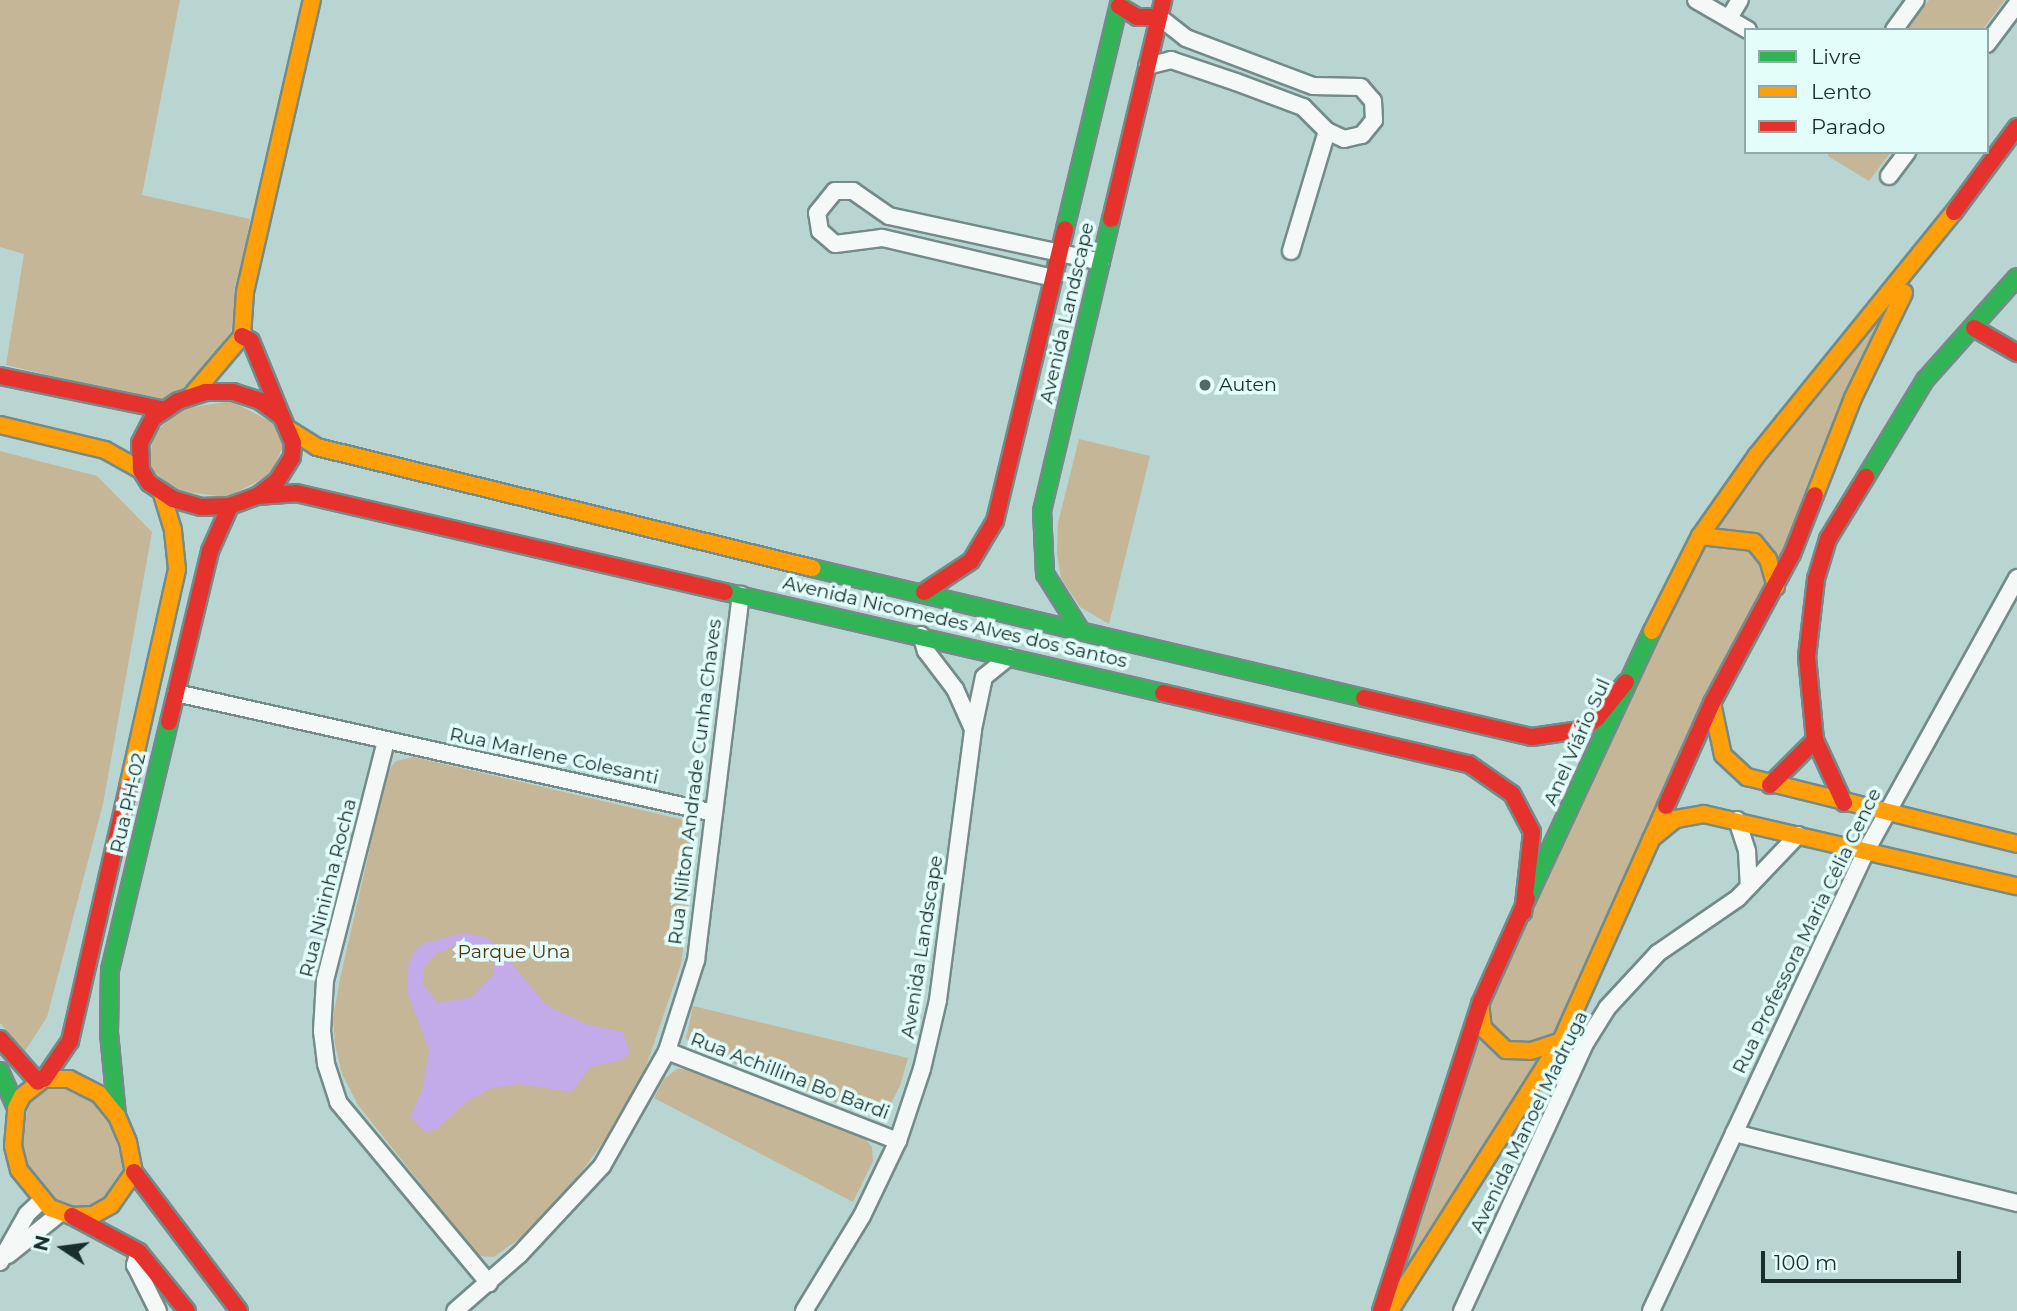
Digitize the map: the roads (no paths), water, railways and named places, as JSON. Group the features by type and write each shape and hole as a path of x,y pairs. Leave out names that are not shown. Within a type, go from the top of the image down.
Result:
{"main road":[{"path":"141,470 140,443 145,429 165,410 191,396 242,336 245,292 312,0"},
{"name":"Avenida Landscape","path":"1079,628 1045,574 1042,511 1163,0"},
{"path":"1114,2 1138,17 1159,17"},
{"name":"Avenida Landscape","path":"924,592 971,561 995,521 1060,252 1114,2"},
{"name":"Anel Viário Sul","path":"1381,1311 1480,1004 1626,682 1700,536 1756,455 1925,251 2017,127"},
{"name":"Anel Viário Sul","path":"1390,1311 1561,1041 1646,844 1712,704 1776,587 1853,398 1925,251"},
{"path":"1844,803 1815,740 1807,657 1816,579 1828,539 1925,380 2017,277"},
{"path":"1974,328 2017,352"},
{"path":"0,425 105,450 141,470 162,494 201,507 230,506 257,496 286,470 292,457 286,424 251,341 242,336"},
{"path":"0,376 165,410"},
{"path":"191,396 233,392 260,401 286,424"},
{"name":"Avenida Nicomedes Alves dos Santos","path":"286,424 317,447 627,525 1079,628 1532,737 1580,730 1597,718 1626,682"},
{"name":"Avenida Nicomedes Alves dos Santos","path":"257,496 296,493 1063,667 1483,770 1512,794 1532,832 1523,913"},
{"name":"Rua PH-02","path":"41,1080 70,1041 177,569 173,530 162,494"},
{"name":"Rua PH-02","path":"117,1116 109,1033 110,970 210,551 230,506"},
{"path":"616,566 611,540 627,525"},
{"path":"1700,536 1754,541 1768,559 1776,587"},
{"path":"1063,667 1079,651 1079,628"},
{"path":"1712,704 1723,755 1740,773 1770,785 2017,844"},
{"path":"1770,785 1815,740"},
{"path":"1646,844 1689,815 1737,820 2017,886"},
{"path":"1480,1004 1483,1028 1506,1050 1531,1051 1561,1041"},
{"path":"0,1039 41,1080"},
{"path":"0,1071 16,1108 13,1146 19,1170 42,1200 139,1252 187,1311"},
{"path":"16,1108 41,1080 69,1079 99,1094 117,1116 134,1172 239,1311"},
{"path":"66,1215 93,1215 111,1205 134,1172"}],"street":[{"path":"1696,0 1745,28"},
{"path":"1730,18 1740,0"},
{"path":"1895,28 1916,0"},
{"path":"1989,41 2017,4"},
{"path":"1147,66 1171,60 1236,82 1303,107 1327,131 1344,139 1362,135 1375,111 1368,93 1352,84 1323,88 1186,38 1159,17"},
{"path":"1236,82 1244,60"},
{"path":"1291,251 1327,131"},
{"path":"1889,176 1906,154"},
{"path":"1054,278 882,238 835,244 820,231 817,213 826,197 844,190 862,195 889,216 1101,262"},
{"path":"987,263 991,237"},
{"name":"Rua Professora Maria Célia Cence","path":"1651,1311 1867,849 2017,578"},
{"name":"Rua Nilton Andrade Cunha Chaves","path":"455,1311 489,1283 559,1216 602,1166 667,1051 696,960 741,595"},
{"path":"921,635 926,651 956,689 973,729"},
{"name":"Avenida Landscape","path":"804,1311 862,1216 898,1141 922,1069 939,1000 973,729 984,677 1011,656"},
{"name":"Rua Marlene Colesanti","path":"176,693 714,813"},
{"name":"Rua Nininha Rocha","path":"386,741 325,980 322,1031 326,1063 338,1102 489,1283"},
{"path":"1737,820 1747,851 1749,886"},
{"name":"Avenida Manoel Madruga","path":"1462,1311 1586,1042 1607,1009 1658,953 1749,886 1798,835"},
{"name":"Rua Achillina Bo Bardi","path":"667,1051 898,1141"},
{"path":"1734,1133 2017,1203"},
{"path":"1,1260 27,1214 42,1200"},
{"path":"1,1260 66,1215"},
{"path":"139,1252 135,1265 158,1311"}],"place":[{"name":"Auten","path":"1205,385"}],"park label":[{"name":"Parque Una","path":"514,952"}]}
